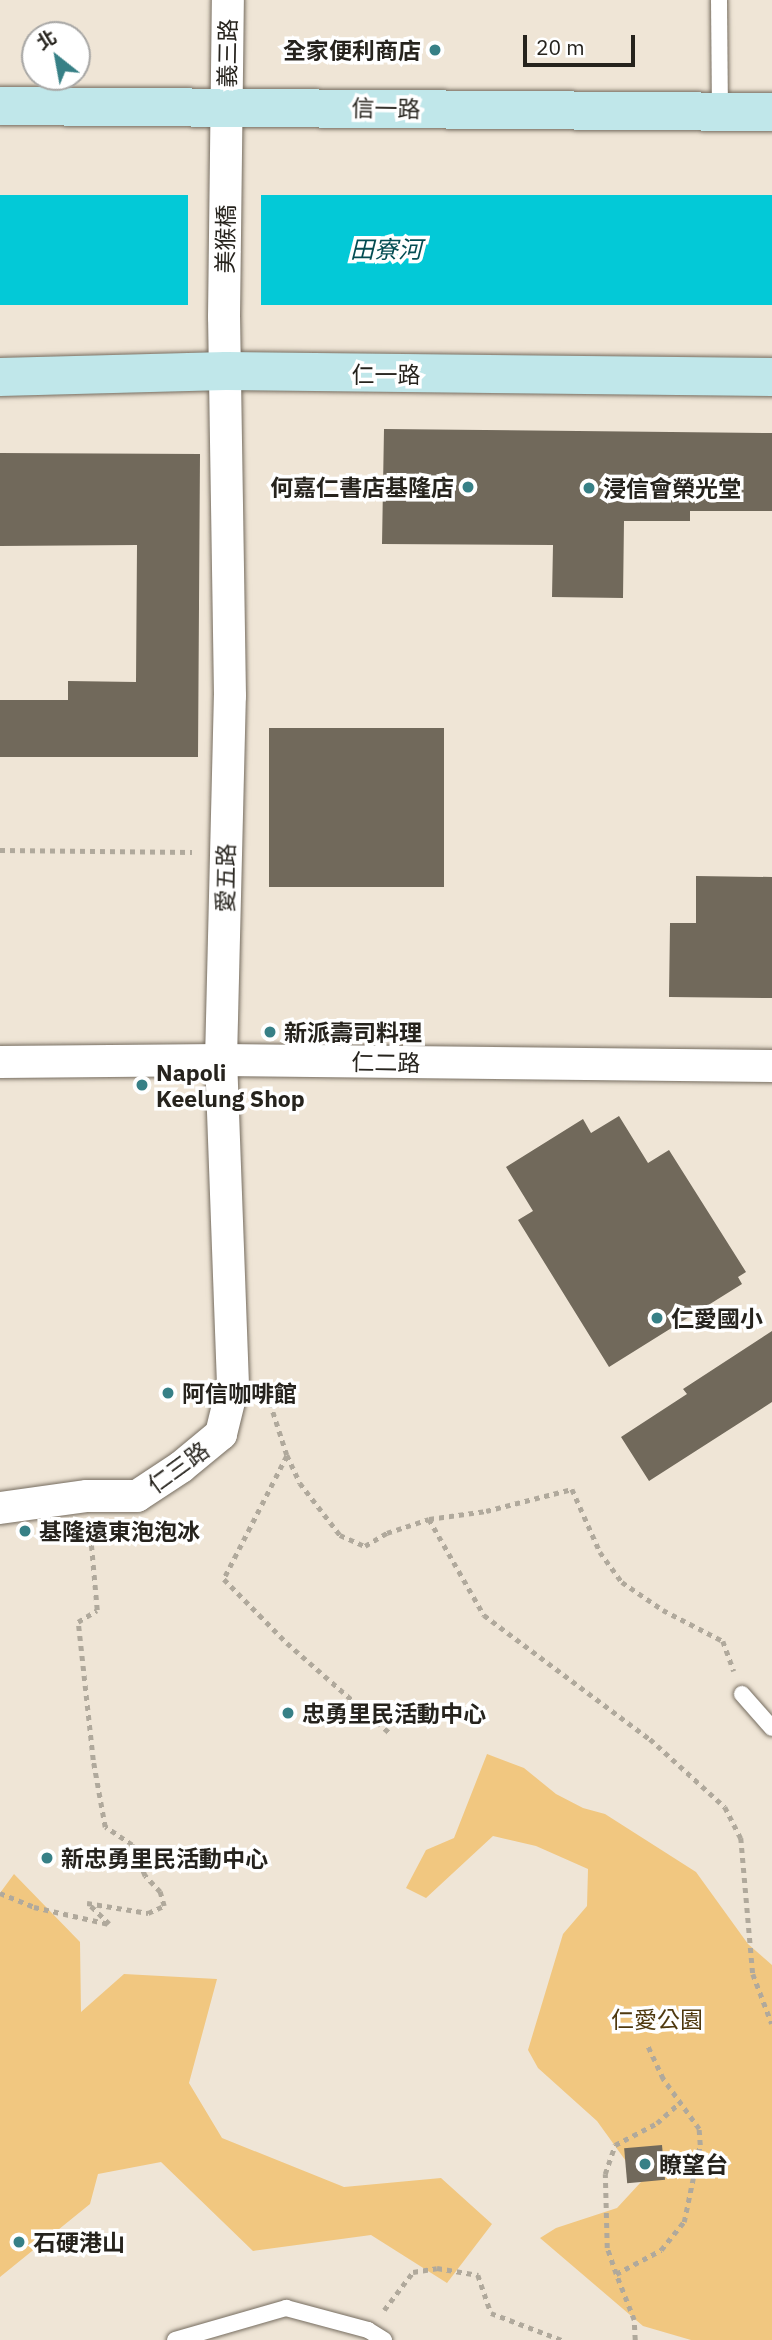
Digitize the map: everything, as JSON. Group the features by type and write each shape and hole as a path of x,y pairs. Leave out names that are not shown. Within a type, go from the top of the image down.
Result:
{"street":[{"name":"義三路","path":"226,106 228,0"},
{"name":"信一路","path":"0,106 772,112"},
{"name":"美猴橋","path":"226,106 226,371"},
{"name":"仁一路","path":"0,377 226,371 772,377"},
{"name":"愛五路","path":"226,371 230,696 221,1060 233,1385"},
{"name":"仁二路","path":"0,1062 221,1060 772,1066"},
{"name":"仁三路","path":"0,1508 87,1496 137,1496 181,1467 221,1434 233,1385"}],"lane":[{"path":"719,0 720,112"},
{"path":"742,1694 772,1728"},
{"path":"175,2340 286,2308 368,2330 384,2340"}],"path":[{"path":"0,850 225,853"},
{"path":"391,1734 287,1643 223,1579 287,1455 300,1483 340,1535 365,1546 387,1533 429,1519 486,1511 572,1489 600,1552 622,1581 663,1610 723,1641 742,1694"},
{"path":"0,1893 34,1907 109,1924 87,1903 148,1913 164,1906 160,1892 145,1876 132,1845 104,1827 78,1622 96,1610 87,1496"},
{"path":"429,1519 484,1615 650,1739 725,1807 741,1838 753,1974 772,2024"},
{"path":"616,2274 661,2249 684,2222 700,2145 699,2129 663,2079 647,2044"},
{"path":"635,2340 634,2320 607,2248 605,2174 615,2145 657,2123 679,2103"},
{"path":"368,2330 413,2272 437,2268 478,2274 491,2313 562,2340"}],"green space":[{"name":"仁愛公園","path":"487,1754 524,1768 556,1794 583,1808 605,1814 696,1872 748,1944 772,1965 772,2340 691,2340 643,2326 540,2238 556,2228 617,2208 641,2182 597,2121 538,2068 528,2050 563,1934 587,1906 588,1869 536,1846 493,1836 426,1898 406,1888 426,1850 454,1838"},
{"path":"14,1874 80,1942 81,2012 124,1974 217,1979 189,2083 222,2138 344,2187 441,2178 492,2224 447,2283 371,2235 253,2251 161,2162 98,2174 90,2204 0,2277 0,1893"}],"water":[{"name":"田寮河","path":"0,195 772,195 772,305 0,305"}],"pier":[{"path":"188,192 261,192 261,308 188,308"}],"building":[{"path":"384,429 772,433 772,511 690,511 690,521 624,521 623,598 552,597 553,545 382,544"},
{"path":"0,453 200,454 198,757 0,757 0,700 68,700 68,681 136,682 137,545 0,546"},
{"path":"269,728 444,728 444,887 269,887"},
{"path":"696,876 772,877 772,998 669,997 670,923 696,923"},
{"path":"619,1116 648,1163 669,1150 746,1272 738,1277 742,1284 609,1367 518,1220 533,1211 506,1167 583,1119 591,1133"},
{"path":"772,1331 772,1402 649,1481 621,1437 687,1394 683,1389"},
{"name":"瞭望台","path":"662,2145 665,2180 627,2183 624,2148"}],"place":[{"name":"全家便利商店","path":"435,50"},
{"name":"何嘉仁書店基隆店","path":"468,487"},
{"name":"浸信會榮光堂","path":"589,488"},
{"name":"新派壽司料理","path":"270,1032"},
{"name":"Napoli Keelung Shop","path":"142,1085"},
{"name":"仁愛國小","path":"657,1318"},
{"name":"阿信咖啡館","path":"168,1393"},
{"name":"基隆遠東泡泡冰","path":"25,1531"},
{"name":"忠勇里民活動中心","path":"288,1713"},
{"name":"新忠勇里民活動中心","path":"47,1858"},
{"name":"瞭望台","path":"645,2164"},
{"name":"石硬港山","path":"19,2242"}]}
